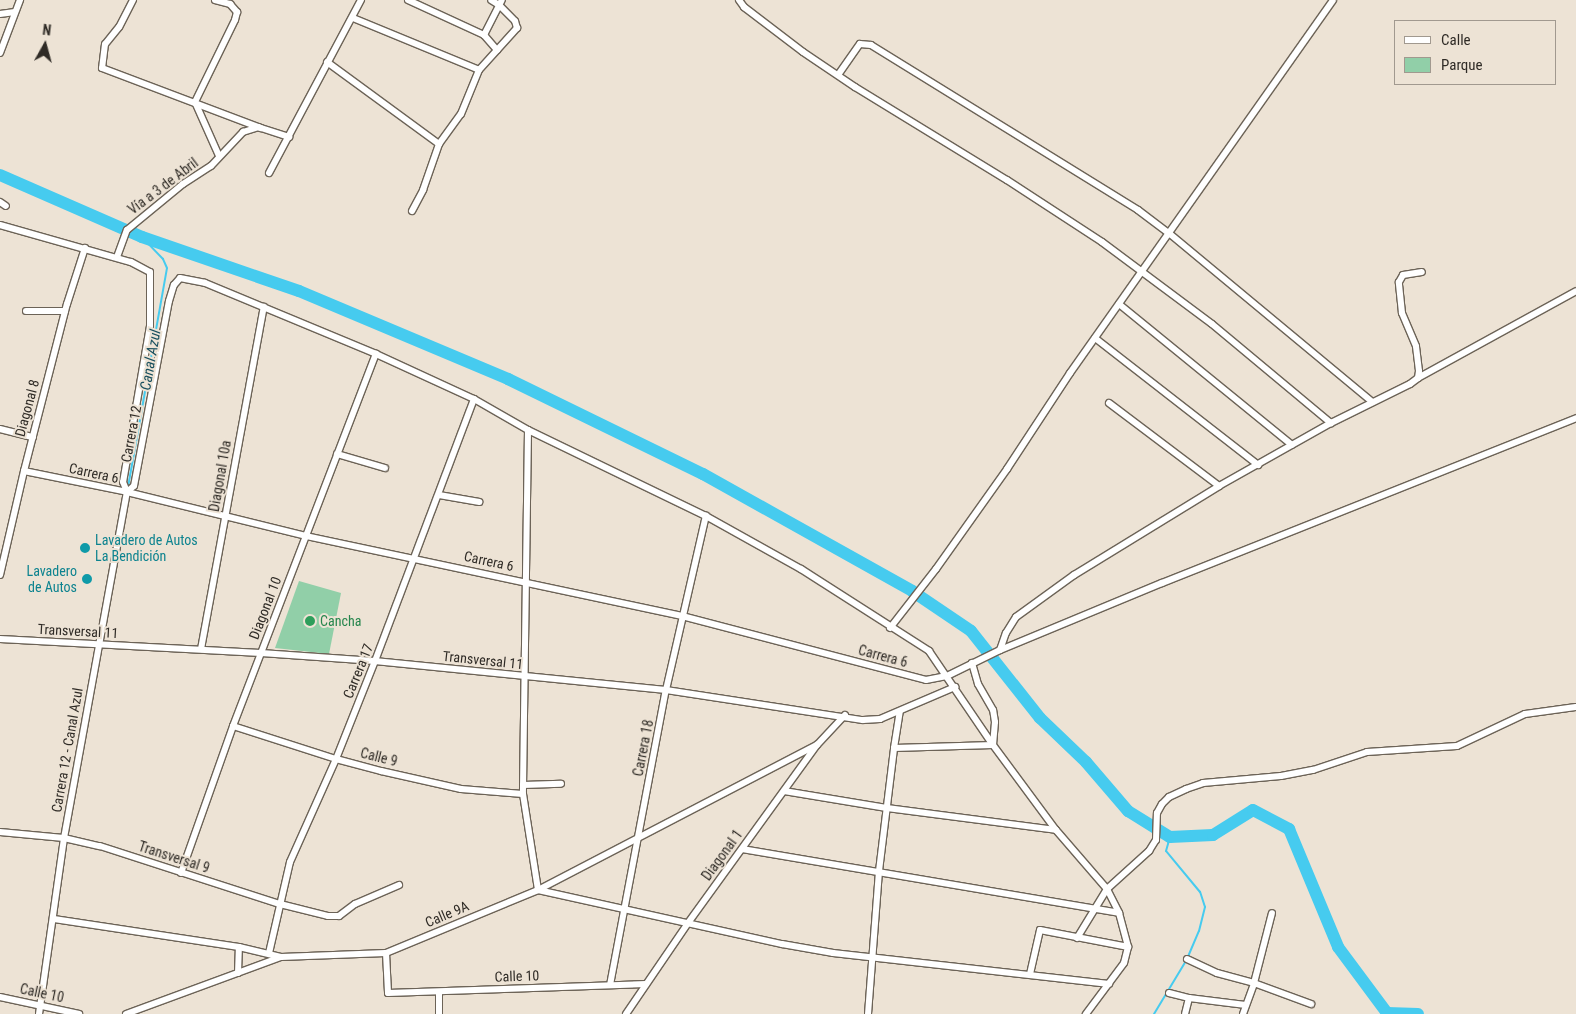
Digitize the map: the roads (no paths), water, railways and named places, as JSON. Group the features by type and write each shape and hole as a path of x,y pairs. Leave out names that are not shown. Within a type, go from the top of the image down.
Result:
{"street":[{"path":"0,53 20,0"},
{"path":"133,0 119,27 106,44 102,68 289,137"},
{"path":"195,102 236,20 237,12 230,4 215,0"},
{"path":"269,173 361,0"},
{"path":"408,0 484,35 497,50"},
{"path":"412,210 423,190 439,144 462,114 479,70 517,28 515,21 501,2 491,0"},
{"path":"739,0 744,7 838,75 1007,180 1143,271 1331,422"},
{"path":"890,628 936,570 1095,338 1333,0"},
{"path":"484,35 501,2"},
{"path":"0,14 15,12"},
{"path":"353,18 479,70"},
{"path":"838,75 860,44 872,45 1130,205 1170,234 1372,402"},
{"path":"327,62 439,144"},
{"path":"195,102 219,156"},
{"name":"Vía a 3 de Abril","path":"117,258 126,230 183,184 211,166 243,132 261,128"},
{"path":"0,202 6,206"},
{"path":"0,225 117,258"},
{"name":"Diagonal 8","path":"0,575 24,471 65,311 85,248"},
{"name":"Carrera 12","path":"117,258 144,267 150,272 151,314 123,482 127,492 134,486 169,301 174,286 180,278 205,283 264,307"},
{"path":"1418,378 1416,346 1402,313 1399,282 1403,275 1422,272"},
{"path":"1000,650 1006,633 1016,616 1074,575 1219,486 1331,422 1418,378 1576,291"},
{"path":"1119,304 1292,445"},
{"path":"264,307 376,354 474,399 528,430 706,516 801,570 929,651 993,745 1056,830 1107,889 1119,913 1128,947 1124,963 1086,1014"},
{"name":"Diagonal 10a","path":"201,649 264,307"},
{"path":"26,311 65,311"},
{"path":"1095,338 1258,465"},
{"name":"Diagonal 10","path":"181,873 233,726 376,354"},
{"name":"Carrera 17","path":"269,953 290,862 336,760 474,399"},
{"path":"1109,403 1219,486"},
{"path":"947,676 1000,650 1576,418"},
{"path":"0,430 33,437"},
{"path":"528,430 523,794 538,890 782,944 1109,984"},
{"path":"337,454 384,468"},
{"name":"Carrera 6","path":"24,471 127,492 306,536 526,581 682,616 926,680 947,676"},
{"name":"Carrera 12 - Canal Azul","path":"39,1014 64,838 127,492"},
{"path":"439,494 480,502"},
{"name":"Carrera 18","path":"610,985 666,690 706,516"},
{"name":"Transversal 11","path":"0,639 201,649 375,661 666,690 863,720 880,718 955,688"},
{"path":"972,663 978,684 993,710 995,722 993,745"},
{"path":"1077,938 1107,889 1149,851 1156,840 1157,813 1162,804 1169,797 1186,789 1203,783 1281,776 1313,770 1367,752 1457,746 1525,714 1576,707"},
{"path":"868,1014 879,871 900,711"},
{"name":"Diagonal 1","path":"626,1014 688,923 817,745 845,716"},
{"name":"Calle 9","path":"233,726 336,760 461,789 523,794"},
{"name":"Calle 9A","path":"54,919 239,947 281,957 386,953 538,890 817,745"},
{"path":"894,748 993,745"},
{"path":"523,785 561,784"},
{"path":"784,791 887,808 1056,830"},
{"name":"Transversal 9","path":"0,832 64,838 100,846 280,904 328,916 339,916 354,904 399,885"},
{"path":"742,848 1119,913"},
{"path":"1243,1014 1254,983 1272,912"},
{"path":"1030,974 1040,930 1128,947"},
{"path":"238,973 239,947"},
{"name":"Calle 10","path":"386,953 388,993 646,984"},
{"path":"126,1014 281,957"},
{"path":"1188,959 1217,973 1254,983 1311,1004"},
{"path":"439,992 439,1014"},
{"path":"1169,993 1189,998 1246,1005"},
{"name":"Calle 10","path":"0,997 79,1014"},
{"path":"1185,1014 1189,998"}],"waterway":[{"path":"0,175 142,237 299,291 508,379 703,474 912,591 971,631 1040,718 1086,762 1128,811 1170,837 1213,835 1253,810 1289,829 1338,947 1387,1013 1418,1014"},
{"name":"Canal Azul","path":"128,487 167,268 163,259 142,237"},
{"path":"1154,1014 1187,959 1199,931 1205,907 1200,892 1166,851 1170,837"}],"place":[{"name":"Lavadero de Autos La Bendición","path":"85,548"},
{"name":"Lavadero de Autos","path":"87,579"},
{"name":"Cancha","path":"310,621"}]}
